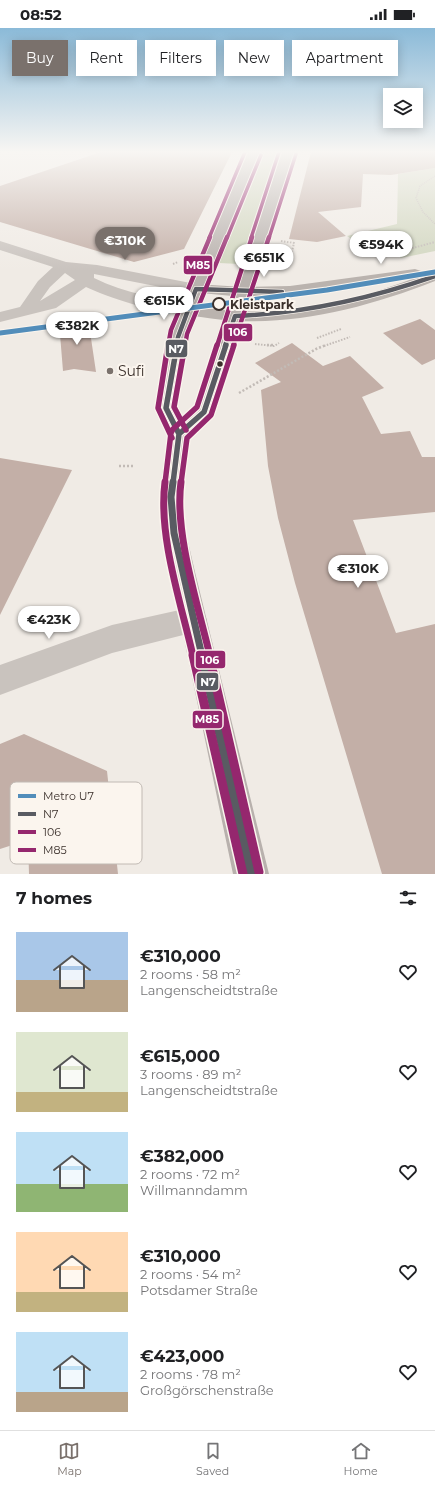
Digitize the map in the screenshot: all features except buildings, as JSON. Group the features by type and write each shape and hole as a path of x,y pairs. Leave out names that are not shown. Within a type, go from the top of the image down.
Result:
{"main road":[{"path":"237,191 187,310 178,337 166,408 179,434 172,483 172,515 193,620 251,874"},
{"path":"179,434 204,412 275,191"},
{"path":"196,288 243,292 306,290 435,272"},
{"path":"187,310 235,316 289,314 341,307 394,292 435,276"}],"street":[{"path":"0,245 85,274 101,287 146,302 187,310"},
{"path":"26,310 44,284 64,266"},
{"path":"0,317 50,304 85,274 97,270 196,288"},
{"path":"0,680 112,640 193,620"}],"path":[{"path":"418,191 416,198 423,212 435,224"},
{"path":"281,241 294,243 291,256"},
{"path":"407,259 398,252 435,242"},
{"path":"317,338 341,329"},
{"path":"239,393 316,349 350,337"},
{"path":"255,344 274,346 279,343"},
{"path":"119,466 135,466"}],"green space":[{"path":"247,191 265,191 239,264 219,263"},
{"path":"398,191 435,191 435,251 401,258 393,252 376,256 347,236 397,224"}],"metro line":[{"name":"U7","path":"0,333 327,290 435,272"}],"transit line":[{"name":"M85","path":"172,438 158,408 171,330 229,191"},
{"name":"106","path":"186,430 174,407 187,334 246,191"},
{"name":"M85","path":"243,874 174,574 166,535 163,497 171,433 173,429 197,407 266,191"},
{"name":"106","path":"259,872 190,570 182,532 179,497 187,438 211,415 284,191"},
{"name":"N7","path":"251,874 174,533 171,497 179,434 204,412 235,316 262,315 337,305 385,293 435,276"},
{"name":"N7","path":"179,434 166,408 178,337 196,289 282,292"}],"place":[{"name":"Kleistpark","path":"219,304"},
{"name":"Sufi","path":"110,371"}]}
